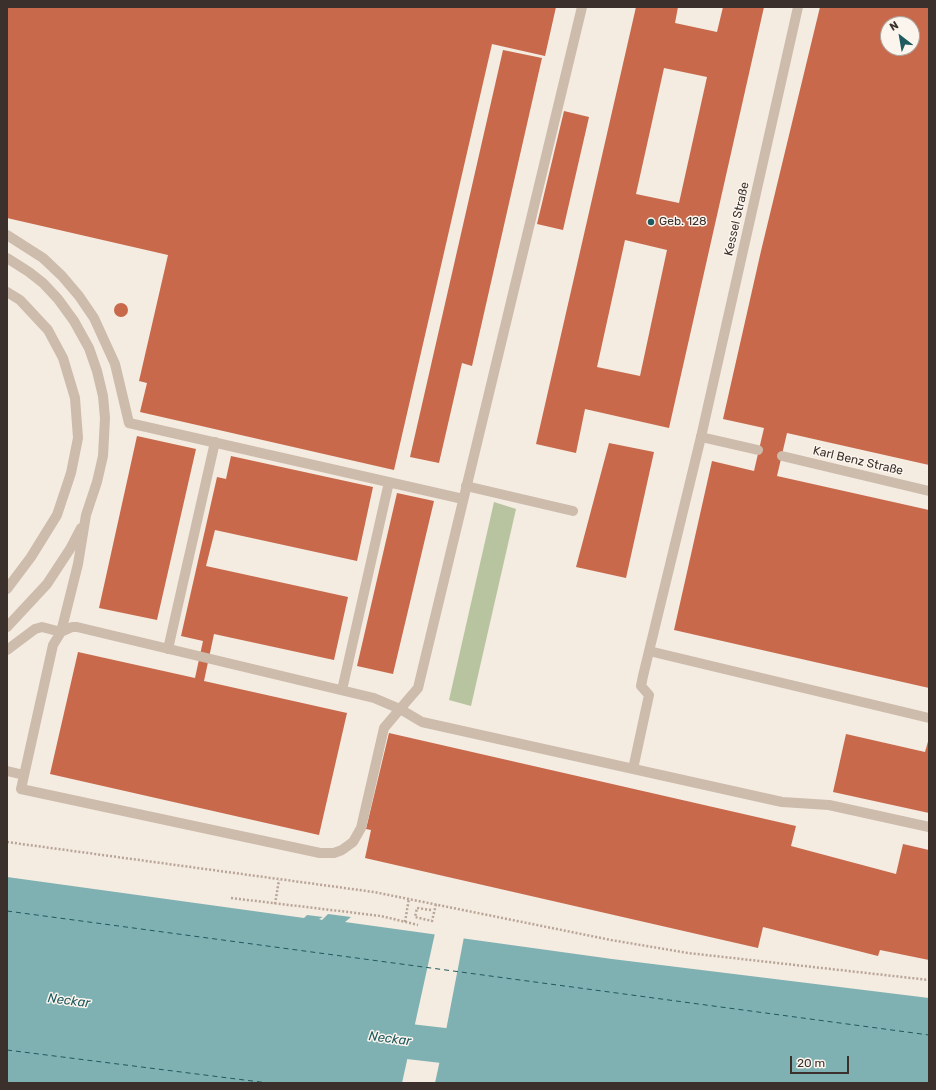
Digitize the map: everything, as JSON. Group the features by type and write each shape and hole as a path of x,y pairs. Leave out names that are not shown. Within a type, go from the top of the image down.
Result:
{"street":[{"path":"86,515 78,564 61,632 53,645 21,789 320,853 334,853 348,847 353,842 361,828 384,728 418,688 582,7"},
{"name":"Kessel Straße","path":"633,769 649,696 641,686 701,437 798,7"},
{"path":"7,235 43,258 62,276 79,296 94,318 115,364 129,422 463,499"},
{"path":"7,258 29,272 58,299 74,321 85,341 97,371 103,396 104,439 97,482 76,539 59,567 34,600 7,627"},
{"path":"7,292 20,300 48,330 63,358 75,398 78,438 71,473 57,516 31,557 7,589"},
{"path":"701,437 758,450"},
{"path":"168,649 215,442"},
{"name":"Karl Benz Straße","path":"782,456 929,491"},
{"path":"342,690 389,482"},
{"path":"466,486 573,511"},
{"path":"7,650 35,628 42,627 61,632 72,627 77,627 374,698 400,709 422,722 782,802 829,805 929,827"},
{"path":"649,651 929,718"},
{"path":"7,772 24,775"}],"path":[{"path":"7,842 409,898 611,940 681,952 929,980"},
{"path":"275,904 279,880"},
{"path":"231,898 381,916 418,925"},
{"path":"405,922 409,898"},
{"path":"431,910 417,908 415,918 432,921 436,904"}],"green space":[{"path":"494,502 516,509 471,706 449,700"}],"water":[{"path":"7,877 304,918 307,915 323,917 319,919 322,920 328,914 351,917 345,922 612,959 929,998 929,1083 7,1083","holes":["415,1032 438,1037 444,1045 435,1052 411,1047 409,1044 411,1034"]}],"pier":[{"path":"435,933 464,937 435,1083 402,1083","holes":["415,1034 437,1039 441,1045 434,1050 412,1045 413,1035"]}],"building":[{"path":"7,7 556,7 545,56 492,44 394,470 140,412 147,383 139,381 168,255 7,218"},
{"name":"Geb. 128","path":"636,7 678,7 675,23 717,32 723,7 764,7 669,428 585,409 576,453 536,444","holes":["664,68 707,77 679,203 636,194","625,240 667,250 640,376 597,367"]},
{"path":"820,7 929,7 929,465 787,433 777,476 929,510 929,688 674,630 712,461 754,471 764,428 723,419 761,251"},
{"path":"503,50 542,58 472,366 462,363 439,463 410,457"},
{"path":"564,111 589,117 563,230 537,224"},
{"path":"118,303 124,303 128,307 128,313 124,317 118,317 114,313 114,307"},
{"path":"137,436 196,449 157,620 99,608"},
{"path":"609,443 654,452 626,578 576,567"},
{"path":"231,456 373,487 357,561 215,530 206,566 348,597 334,660 214,634 204,681 347,713 319,835 50,774 78,652 195,678 203,641 181,636 217,477 226,479"},
{"path":"397,493 434,501 393,674 357,666"},
{"path":"389,733 796,826 791,846 896,874 903,844 929,850 929,960 880,950 878,956 763,927 758,948 365,858 371,830 366,829"},
{"path":"846,734 925,752 929,738 929,813 833,792"}],"waterway":[{"name":"Neckar","path":"361,1036 491,1051"}],"ferry route":[{"path":"7,911 929,1035"},
{"path":"7,1050 268,1083"}],"place":[{"name":"Geb. 128","path":"651,222"}]}
